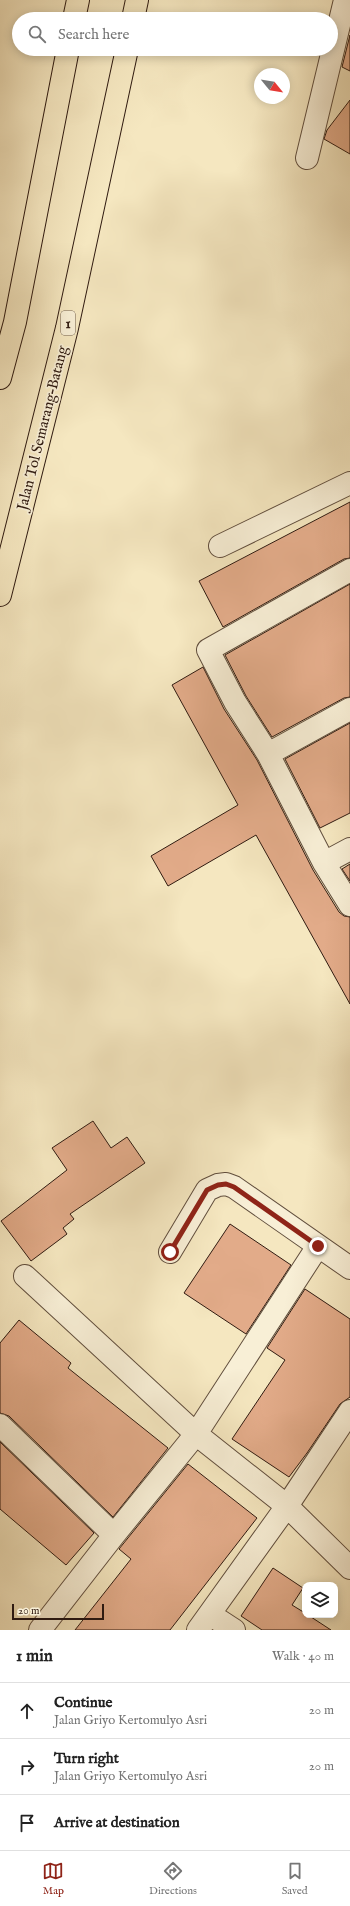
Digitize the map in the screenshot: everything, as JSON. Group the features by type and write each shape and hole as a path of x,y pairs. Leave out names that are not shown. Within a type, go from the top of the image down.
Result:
{"highway":[{"path":"75,12 78,0"},
{"path":"134,12 137,0"},
{"path":"0,378 15,322 67,56"},
{"name":"Jalan Tol Semarang–Batang","path":"0,595 67,328 125,56"}],"street":[{"path":"338,32 346,0"},
{"path":"307,158 332,56"},
{"path":"220,546 350,482"},
{"path":"350,570 208,650 235,702 268,754 324,863 350,904"},
{"path":"268,754 350,709"},
{"path":"324,863 350,849"},
{"path":"170,1252 207,1190 218,1185 226,1184 234,1187 350,1268"},
{"path":"40,1630 114,1535 196,1434 318,1246"},
{"path":"25,1276 196,1434 287,1506 350,1568"},
{"path":"234,1630 204,1622 287,1506 350,1411"},
{"path":"0,1425 114,1535"}],"building":[{"path":"350,35 350,71 342,67"},
{"path":"350,100 350,154 324,139 327,130"},
{"path":"350,502 350,558 344,559 223,627 199,581"},
{"path":"350,584 350,697 344,698 272,737 246,696 225,655"},
{"path":"203,667 224,709 257,760 313,870 339,912 344,916 350,917 350,1004 256,835 168,886 151,856 238,805 172,685"},
{"path":"350,723 350,813 320,828 285,759"},
{"path":"350,864 350,881 342,869"},
{"path":"93,1121 111,1148 127,1137 145,1163 70,1214 74,1219 63,1228 67,1234 31,1261 1,1221 67,1170 52,1148"},
{"path":"230,1224 291,1265 246,1334 184,1293"},
{"path":"305,1289 350,1319 350,1397 340,1404 289,1477 232,1439 285,1360 267,1348"},
{"path":"19,1320 71,1363 68,1368 168,1448 113,1517 9,1416 0,1413 0,1343"},
{"path":"0,1442 94,1533 66,1565 0,1509"},
{"path":"188,1464 257,1518 170,1630 75,1630 131,1559 119,1549"},
{"path":"273,1568 302,1587 292,1605 302,1611 302,1618 313,1618 331,1630 262,1630 241,1616"}],"route":[{"path":"170,1252 207,1190 218,1185 226,1184 234,1187 318,1246"}]}
